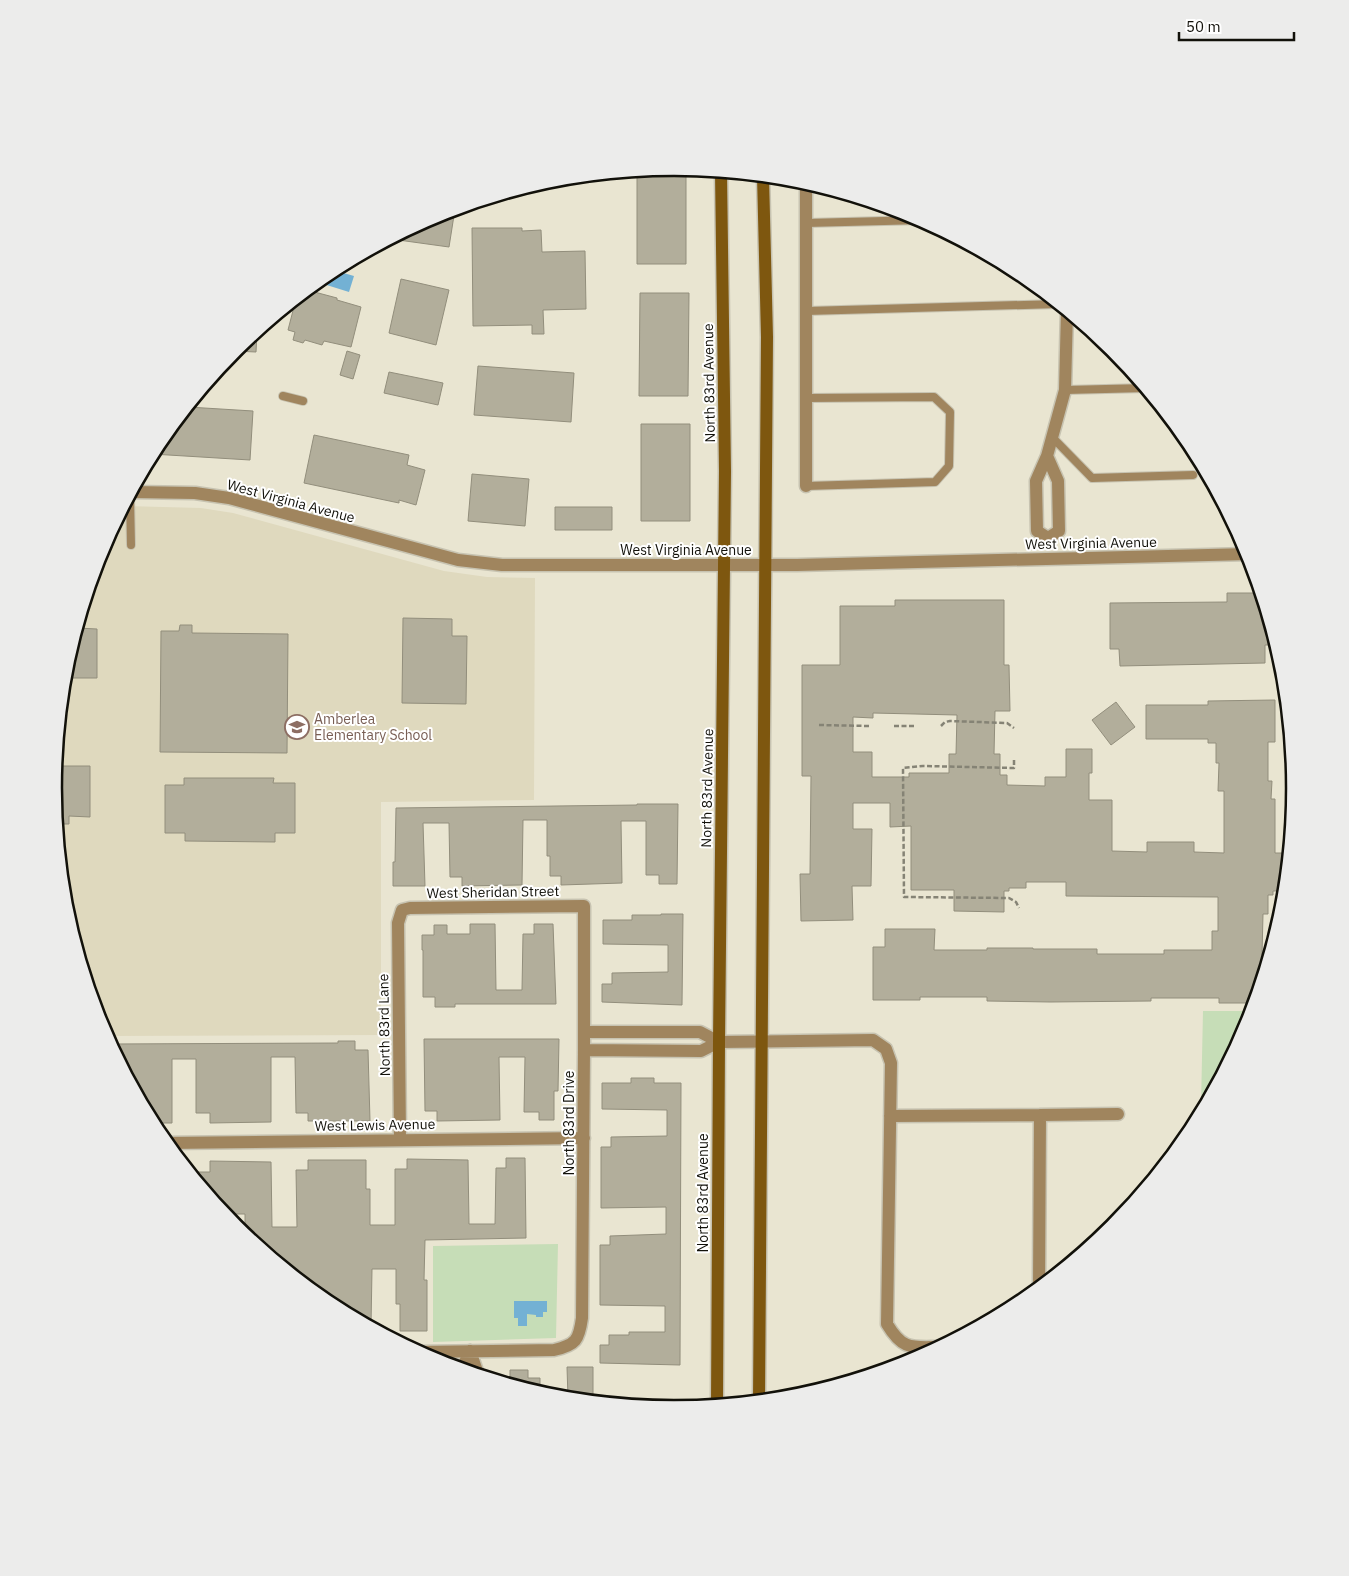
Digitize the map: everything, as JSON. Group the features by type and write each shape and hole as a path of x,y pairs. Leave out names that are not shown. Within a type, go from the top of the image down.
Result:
{"main road":[{"name":"North 83rd Avenue","path":"718,1399 719,1042 725,471 721,178"},
{"path":"759,1394 767,337 763,183"}],"street":[{"path":"806,191 806,486"},
{"path":"1048,538 1037,531 1036,481 1047,456 1065,390 1067,319"},
{"path":"1047,456 1058,481 1059,523 1059,531 1048,538"},
{"name":"West Virginia Avenue","path":"139,492 195,493 229,498 458,560 502,565 766,565 1240,554"},
{"path":"1048,538 1048,559"},
{"name":"West Sheridan Street","path":"402,910 410,908 584,906"},
{"name":"North 83rd Drive","path":"470,1351 554,1350 568,1347 576,1340 580,1330 582,1318 584,1138 584,906"},
{"name":"North 83rd Lane","path":"400,1140 398,923 402,910"},
{"path":"584,1032 700,1032 719,1042"},
{"path":"646,1032 646,1051"},
{"path":"584,1050 701,1051 719,1042 873,1040 886,1048 891,1063 887,1324 896,1338 910,1347 922,1347"},
{"path":"890,1116 1118,1114"},
{"path":"1039,1280 1040,1115"},
{"name":"West Lewis Avenue","path":"176,1143 584,1138"},
{"path":"437,1352 470,1351"},
{"path":"465,1363 470,1351"},
{"path":"470,1351 476,1367"}],"lane":[{"path":"806,223 903,221"},
{"path":"806,311 1050,304"},
{"path":"1065,390 1138,388"},
{"path":"283,396 303,401"},
{"path":"806,398 934,397 950,412 949,466 935,482 806,486"},
{"path":"1052,438 1092,478 1193,475"},
{"path":"130,509 131,545"}],"path":[{"path":"941,726 944,722 950,721 987,722 1007,723 1014,728"},
{"path":"819,726 870,726"},
{"path":"894,726 914,726"},
{"path":"1014,760 1014,768 923,766 903,768 904,897 1009,898 1016,902 1019,908"}],"shaded area":[{"name":"Amberlea Elementary School","path":"132,506 201,508 233,513 444,571 487,577 535,578 534,800 381,802 381,1035 115,1036 95,985 74,907 68,868 62,788 68,708 83,630 109,554"}],"green space":[{"path":"1203,1011 1244,1011 1223,1059 1201,1100"},
{"path":"558,1244 556,1338 433,1342 433,1246"}],"water":[{"path":"344,273 354,276 349,292 326,285"},
{"path":"514,1301 547,1301 547,1312 543,1312 543,1317 527,1314 527,1326 518,1326 518,1318 514,1318"}],"building":[{"path":"686,176 686,264 637,264 637,177"},
{"path":"454,218 449,247 401,240"},
{"path":"472,228 522,228 522,231 541,230 542,252 585,251 586,309 543,310 544,334 532,334 532,325 473,326"},
{"path":"401,279 449,290 436,345 389,333"},
{"path":"316,292 361,307 351,347 324,341 322,345 305,340 303,343 293,340 295,332 288,330 293,309"},
{"path":"640,293 689,293 688,396 639,396"},
{"path":"257,341 256,352 246,352"},
{"path":"347,351 360,355 353,379 340,375"},
{"path":"478,366 574,373 571,422 474,415"},
{"path":"389,372 443,383 438,405 384,393"},
{"path":"195,407 253,411 250,460 162,455"},
{"path":"641,424 690,424 690,521 641,521"},
{"path":"314,435 409,455 407,465 425,470 416,505 399,500 399,503 304,483"},
{"path":"472,474 529,479 525,526 468,521"},
{"path":"555,507 612,507 612,530 555,530"},
{"path":"1227,593 1255,593 1269,645 1265,645 1265,663 1120,666 1119,649 1110,649 1110,603 1227,602"},
{"path":"895,600 1004,600 1004,665 1009,665 1010,711 995,711 994,754 1000,754 1000,775 1007,775 1007,785 1045,786 1045,777 1066,777 1066,749 1092,749 1092,773 1089,773 1089,800 1112,800 1112,851 1147,852 1147,842 1194,842 1194,852 1224,853 1224,791 1218,791 1219,763 1216,763 1216,743 1208,743 1208,739 1146,739 1146,705 1208,705 1208,701 1275,700 1275,742 1268,742 1268,781 1272,781 1271,799 1275,799 1275,853 1282,853 1277,891 1273,891 1273,895 1268,895 1268,914 1263,914 1263,955 1247,1003 1219,1003 1219,998 1151,998 1151,1001 1050,1002 987,1001 987,997 920,997 920,1000 873,1000 873,947 885,947 885,929 935,929 934,950 987,950 987,948 1097,949 1097,954 1164,954 1164,950 1212,950 1212,931 1218,931 1218,897 1066,896 1066,882 1026,882 1026,888 1009,888 1009,891 1004,891 1004,912 954,911 954,890 911,890 911,826 890,827 890,803 853,803 853,829 872,829 871,886 852,886 853,920 801,921 800,874 810,874 811,776 802,776 802,665 840,665 840,606 895,606","holes":["873,713 957,715 956,754 949,754 949,773 909,773 909,777 872,777 872,752 853,752 853,717 873,718"]},
{"path":"403,618 452,619 452,636 467,636 466,704 402,703"},
{"path":"180,625 192,625 192,633 288,634 287,753 160,752 161,631 179,631"},
{"path":"84,628 97,629 97,678 73,678"},
{"path":"1116,702 1135,727 1111,745 1092,720"},
{"path":"63,766 90,766 90,817 69,816 69,824 64,824"},
{"path":"184,778 274,778 273,783 295,783 295,833 275,833 275,842 185,841 185,833 165,833 165,785 184,785"},
{"path":"678,804 677,884 659,884 659,875 646,875 646,821 621,821 622,883 561,885 561,876 550,876 550,856 547,856 547,820 523,820 522,885 462,886 462,877 450,877 449,823 423,823 425,886 393,886 396,808"},
{"path":"683,914 682,1005 602,1002 602,984 612,984 612,973 668,972 668,945 603,944 603,920 632,920 632,915"},
{"path":"470,924 495,924 496,990 522,990 523,934 534,934 534,924 553,924 556,1004 455,1004 455,1007 435,1007 435,997 423,997 422,935 434,935 434,925 447,925 447,934 470,934"},
{"path":"424,1039 559,1039 558,1091 554,1091 554,1120 539,1120 539,1112 524,1112 525,1057 499,1057 500,1120 437,1121 437,1111 425,1111"},
{"path":"338,1041 355,1041 355,1050 368,1050 370,1121 308,1121 308,1113 296,1113 295,1057 271,1057 271,1122 210,1123 210,1113 196,1113 196,1059 172,1059 172,1123 163,1123 144,1094 119,1044 338,1043"},
{"path":"631,1078 654,1078 654,1083 681,1083 680,1365 600,1363 600,1345 609,1345 609,1335 629,1335 629,1332 665,1332 665,1306 600,1305 600,1245 610,1245 610,1236 666,1234 666,1207 601,1208 601,1147 611,1147 611,1137 667,1136 667,1110 602,1109 602,1083 631,1083"},
{"path":"506,1158 525,1158 526,1238 425,1240 424,1280 427,1280 427,1331 400,1331 400,1304 396,1304 396,1269 372,1269 371,1320 334,1297 271,1248 245,1224 245,1214 235,1214 198,1172 210,1172 210,1161 271,1162 272,1227 297,1227 296,1170 308,1170 308,1160 366,1160 366,1189 370,1189 370,1225 395,1225 395,1169 407,1169 407,1159 468,1160 469,1224 495,1224 496,1168 506,1168"},
{"path":"567,1367 593,1367 593,1395 568,1390"},
{"path":"510,1370 528,1370 528,1378 540,1378 540,1385 516,1379 510,1377"}],"place":[{"name":"Amberlea Elementary School","path":"297,727"}]}
